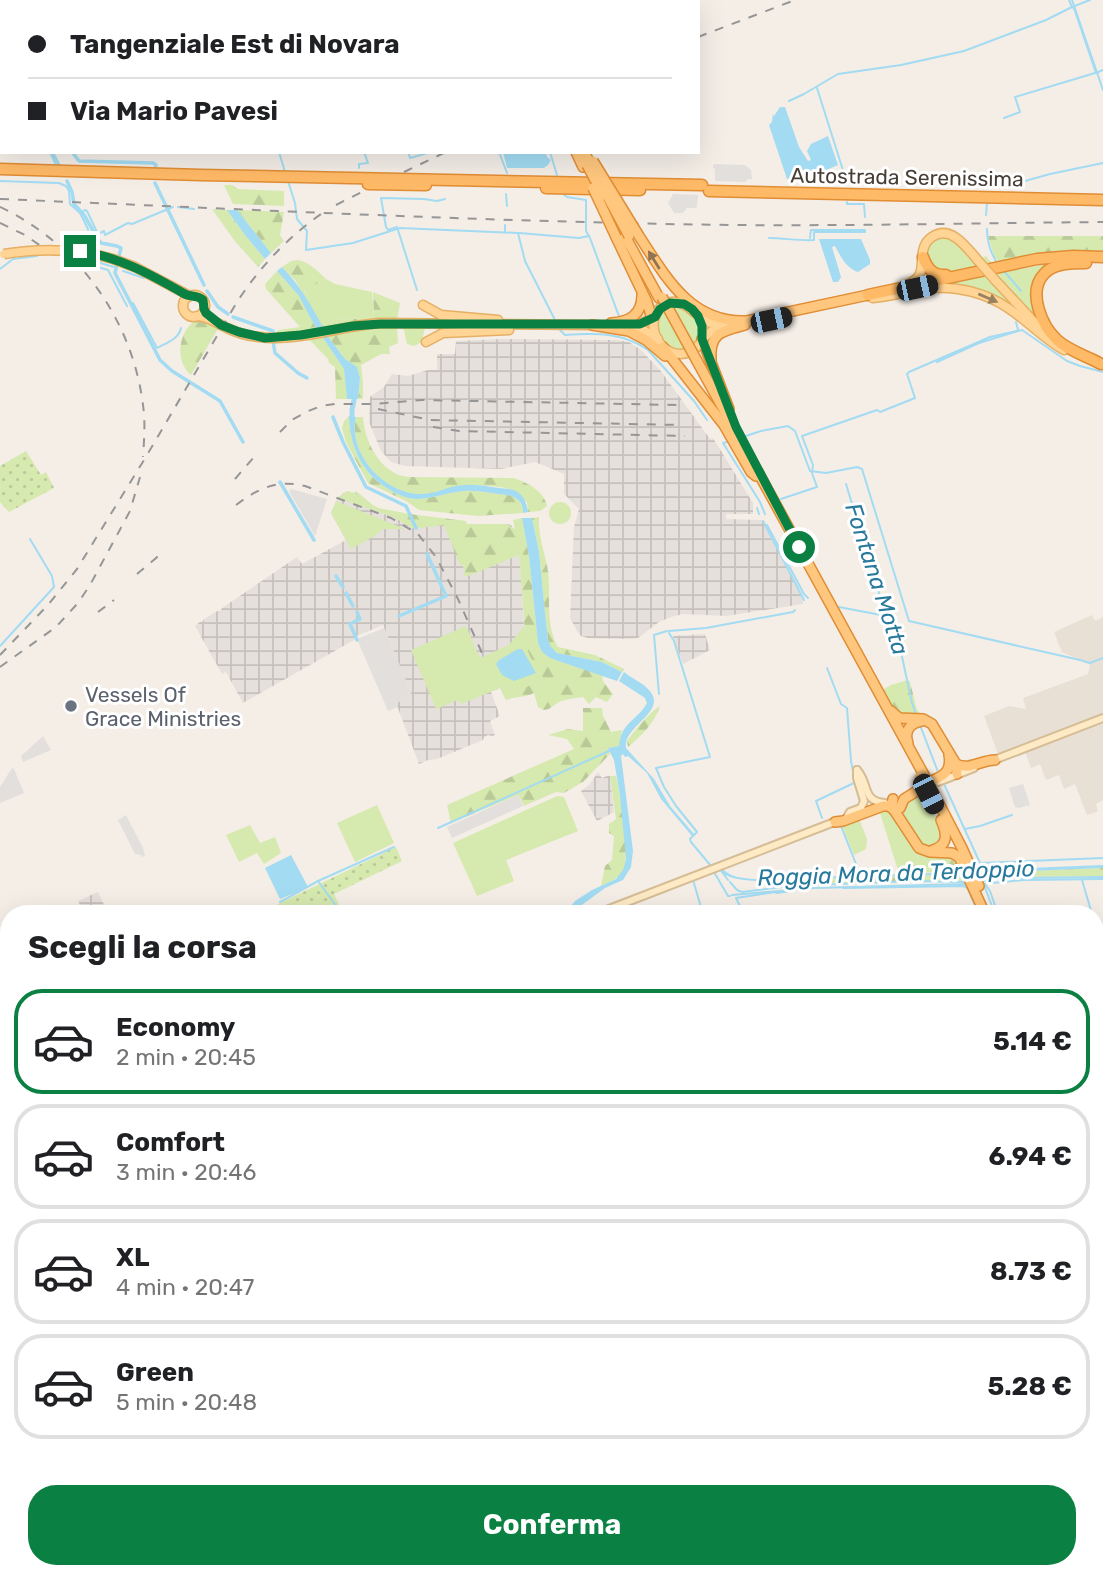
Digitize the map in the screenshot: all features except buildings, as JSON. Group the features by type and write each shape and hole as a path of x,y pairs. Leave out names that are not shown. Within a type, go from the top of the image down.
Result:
{"highway":[{"path":"583,154 919,765"},
{"path":"588,164 627,236 641,290 640,309 622,326"},
{"name":"Autostrada Serenissima","path":"0,169 202,178"},
{"name":"Autostrada Serenissima","path":"0,176 1103,194"},
{"name":"Autostrada Serenissima","path":"705,188 1103,200"},
{"path":"627,236 664,274 689,307"},
{"path":"923,257 929,268 940,275 981,267 1002,268"},
{"path":"711,361 711,345 717,336 727,329 746,323 1037,259 1057,257 1103,260"},
{"path":"1102,364 1057,340 1040,314 1037,294 1041,279 1053,268 1103,260"},
{"path":"871,296 981,267"},
{"path":"673,286 698,309 711,316 746,323"},
{"path":"641,290 654,318"},
{"path":"592,325 622,326 649,342 682,371"},
{"path":"702,338 733,419 758,468 758,476 968,869"},
{"path":"661,343 724,425 751,472 758,476"},
{"path":"881,695 897,717 927,721 935,726 954,768"},
{"path":"925,851 938,848 945,839 946,832 906,733 915,722 927,721"},
{"path":"907,794 954,768 996,760"},
{"path":"835,821 843,821 893,805 925,785"},
{"path":"893,805 916,846 925,851 952,853 959,857 968,869"},
{"path":"939,815 968,869 983,905"}],"main road":[{"path":"871,296 914,281 922,271 924,246 931,237 947,234 958,239 1042,330 1060,345 1083,358 1102,364"},
{"path":"2,255 48,250 90,253 118,261 190,296 201,297 204,303 201,313"},
{"path":"163,282 181,297 187,314 190,316 201,313"},
{"path":"871,296 889,297 930,288 969,291 1006,306 1070,354 1102,364"},
{"path":"183,304 190,296"},
{"path":"622,326 640,324 654,318 667,303 677,302 717,325 746,323"},
{"path":"423,305 441,315 560,325"},
{"path":"201,313 204,317 239,332 278,338 353,326 400,323 592,325"},
{"path":"698,316 702,326 702,338"},
{"path":"654,318 654,329 661,343"},
{"path":"622,326 642,330 676,354 685,355 715,329 746,323"},
{"path":"426,342 443,333 560,325"},
{"path":"996,760 1103,718"},
{"path":"857,770 870,799 893,805"},
{"path":"857,770 870,808"},
{"path":"847,817 861,808 864,801 857,770"},
{"path":"619,905 870,808 893,805 907,794"}],"shaded area":[{"path":"715,164 745,165 751,170 752,179 745,182 715,181"},
{"path":"673,194 698,195 696,208 686,208 682,213 674,213 668,203"},
{"path":"616,340 629,342 641,350 660,370 710,439 713,438 753,503 753,514 726,514 726,519 762,520 803,597 803,604 726,616 683,614 659,622 638,638 581,636 570,618 574,527 579,509 564,494 564,474 535,462 501,469 405,466 391,462 381,451 369,422 370,397 384,387 392,374 408,376 437,370 437,354 455,354 456,341"},
{"path":"291,489 327,499 315,536 289,491"},
{"path":"347,491 355,493 371,507 448,523 507,524 511,525 518,535 526,646 547,683 506,700 500,688 491,692 500,716 490,721 495,735 488,735 483,740 419,764 396,703 411,696 411,693 383,625 354,637 354,640 243,703 226,672 222,674 195,626 297,557 302,564 346,540 331,513 337,499"},
{"path":"1092,615 1095,621 1103,617 1103,800 1096,804 1098,811 1087,815 1075,784 1064,789 1059,775 1046,780 1040,764 1031,768 1023,746 998,754 984,716 1009,706 1026,709 1023,698 1088,674 1090,665 1062,652 1054,632"},
{"path":"384,628 411,693 411,696 396,703 397,707 388,711 357,639"},
{"path":"705,634 710,650 683,664 673,636"},
{"path":"43,736 51,750 23,762 21,756"},
{"path":"12,768 24,793 0,803 0,787"},
{"path":"598,772 602,778 610,776 614,812 597,821 581,791"},
{"path":"1023,784 1030,805 1015,807 1009,788"},
{"path":"518,795 523,806 452,838 447,827"},
{"path":"126,815 145,856 135,854 118,820"},
{"path":"98,892 104,905 80,905 78,901"}],"green space":[{"path":"224,185 232,185 238,189 284,191 284,206 233,204"},
{"path":"212,209 227,210 265,259 258,267 234,240"},
{"path":"237,210 284,212 280,235 284,241 271,253"},
{"path":"946,236 953,238 975,261 986,256 993,265 948,273 928,265 926,250 934,239"},
{"path":"988,236 1103,236 1103,253 999,262 994,256"},
{"path":"298,260 310,265 326,279 304,290 317,308 325,313 342,319 374,316 373,292 400,303 397,321 324,329 295,280 282,267"},
{"path":"1056,263 1038,280 1048,332 1001,280 995,283 1033,324 1013,309 942,285 1031,267"},
{"path":"277,271 300,297 317,330 275,334 278,330 300,327 266,289 265,284"},
{"path":"326,279 335,284 372,292 374,316 337,318 317,309 304,289"},
{"path":"678,304 697,320 700,330 697,344 684,353 664,344 658,330 659,314 663,308"},
{"path":"199,318 219,327 191,375 182,361 181,345 187,329"},
{"path":"383,326 397,327 398,343 389,347 390,354 381,354 361,365 363,399 358,399 360,379 357,367 345,359 326,334"},
{"path":"403,326 425,327 422,342 414,346 407,344"},
{"path":"321,335 344,369 347,399 336,399 335,367 308,338"},
{"path":"349,416 359,459 372,476 393,492 415,499 464,491 508,495 519,501 523,513 478,516 419,510 368,483 346,442 342,428"},
{"path":"356,417 363,417 369,443 379,459 399,475 514,478 539,492 547,506 540,511 528,512 527,502 511,490 499,487 464,485 423,494 395,488 376,474 362,455 355,433"},
{"path":"26,451 41,475 46,472 54,488 9,512 0,502 0,466"},
{"path":"347,491 355,493 371,507 413,521 416,518 420,521 418,524 421,528 412,528 395,518 338,498"},
{"path":"356,491 379,508 466,521 467,524 507,524 515,529 513,520 522,518 529,556 538,643 542,652 550,658 602,675 603,681 613,694 607,702 596,697 589,704 580,697 559,702 544,710 538,707 534,693 506,700 500,688 515,687 518,691 544,679 526,646 519,555 466,577 444,525 421,528 418,524 420,521 416,519 413,521 371,507"},
{"path":"336,501 405,529 383,529 351,549 331,513"},
{"path":"560,502 568,505 571,513 568,521 560,524 552,521 549,513 552,505"},
{"path":"539,517 548,571 551,629 558,647 595,655 624,669 622,672 602,662 557,653 550,647 539,552 532,518"},
{"path":"466,626 480,658 509,645 524,626 531,654 545,679 518,691 515,687 500,688 461,704 458,700 436,709 411,650"},
{"path":"908,680 917,710 923,716 894,714 882,690"},
{"path":"660,706 651,724 628,747 627,741 630,737"},
{"path":"583,708 602,708 611,732 622,730 619,746 608,748 610,754 583,782 564,793 556,792 524,806 518,795 451,823 447,805 574,749 567,739 548,735 568,729 583,731"},
{"path":"610,776 616,776 626,851 623,870 619,876 601,886 605,866 612,860 614,836 609,833 609,824 616,819"},
{"path":"922,791 943,832 938,845 925,848 910,828 903,811 903,805"},
{"path":"557,796 564,797 578,831 506,860 514,881 477,896 453,843"},
{"path":"377,805 394,843 355,862 337,823"},
{"path":"879,810 893,813 918,859 916,865 896,864"},
{"path":"859,819 867,839 866,849 854,855 841,823"},
{"path":"250,825 260,843 275,837 281,853 264,864 257,853 239,862 226,835"},
{"path":"396,847 402,861 334,894 339,905 276,905"},
{"path":"917,850 952,855 964,872 899,873 896,864 916,865"},
{"path":"1103,868 1103,876 980,880 976,873"},
{"path":"966,874 969,881 907,881 767,888 765,881"}],"water":[{"path":"780,107 785,107 799,147 808,161 811,160 807,151 811,144 828,136 838,165 803,180 787,179 769,125 773,114 774,116"},
{"path":"504,154 546,154 551,160 544,168 507,168"},
{"path":"227,210 237,210 271,253 265,259 245,235"},
{"path":"819,239 861,239 870,264 858,272 844,262 835,246 832,247 841,277 838,282 833,282"},
{"path":"282,267 300,289 324,329 317,330 299,296 277,271"},
{"path":"326,334 345,359 357,367 360,378 358,399 347,399 344,369 321,335"},
{"path":"349,416 356,417 355,433 362,456 369,467 388,484 410,493 422,494 465,485 509,489 523,497 528,512 523,513 519,501 508,495 464,491 415,499 393,492 372,476 359,459"},
{"path":"522,518 532,518 551,647 557,653 602,662 622,672 617,681 550,658 542,652 538,643 529,556"},
{"path":"522,649 536,673 514,681 502,675 496,664"},
{"path":"624,672 647,688 653,696 654,704 631,732 626,748 654,779 670,806 694,834 692,836 661,799 647,773 623,754 621,756 633,851 631,867 623,880 605,888 582,905 572,905 592,890 616,879 623,870 626,859 620,796 614,760 608,748 619,746 626,726 647,703 645,698 619,681"},
{"path":"291,855 308,887 280,899 265,868"},
{"path":"1103,865 1103,868 976,873 975,870"},
{"path":"721,867 732,875 753,879 966,874 755,881 729,877 717,868"}],"waterway":[{"path":"1069,0 1072,7 1090,0"},
{"path":"1072,0 1103,90"},
{"path":"789,101 838,74 901,65 964,51 1046,20 1072,7 1096,73 1103,70"},
{"path":"1004,118 1020,112 1015,97 1095,73"},
{"path":"817,88 847,183"},
{"path":"51,154 56,165"},
{"path":"53,154 60,167"},
{"path":"74,154 79,161 153,163 156,165 155,170"},
{"path":"280,154 285,172"},
{"path":"359,168 359,164 368,163 365,154"},
{"path":"409,154 410,158 424,154"},
{"path":"500,154 507,173"},
{"name":"Fontana Motta","path":"551,154 557,175"},
{"path":"987,187 989,183 1018,183 1103,163"},
{"path":"0,181 59,183 66,186 70,204 80,213 88,229 89,239 84,249"},
{"path":"67,181 74,204 101,243 121,248 115,273 160,360 172,371 220,401 243,442"},
{"path":"288,181 297,219 307,231 306,250 353,243 400,228 518,233 525,261 555,320"},
{"path":"155,183 204,285"},
{"name":"Fontana Motta","path":"562,193 567,197 586,200 586,231 620,319"},
{"path":"506,194 507,206"},
{"path":"417,290 397,227 388,230 386,227 381,198 437,201 445,199"},
{"path":"847,202 864,204 865,217"},
{"path":"986,215 987,203"},
{"path":"81,213 87,211 97,232 104,231 105,235 128,223 132,224 173,207"},
{"path":"178,207 194,209"},
{"path":"505,225 505,231"},
{"path":"987,229 990,247 998,264"},
{"path":"810,238 811,230 864,230"},
{"path":"769,238 814,240 814,232 865,230"},
{"path":"519,233 579,238 589,236"},
{"path":"83,255 87,264 108,270 127,306"},
{"path":"0,269 13,259 37,256"},
{"path":"90,260 114,267"},
{"path":"123,271 144,278"},
{"path":"1004,271 1021,291"},
{"path":"207,291 218,307 228,314"},
{"path":"132,304 157,348 175,338 181,328"},
{"path":"233,317 273,331 273,335"},
{"path":"1016,322 1018,330"},
{"path":"560,330 565,335 619,337 648,350 694,401 707,420"},
{"path":"781,499 817,487 812,473 813,465 802,436 877,410 880,412 915,398 907,374 909,372 990,337 1022,330 1067,361 1103,372"},
{"path":"937,362 979,343 1018,331"},
{"path":"273,341 275,353 307,378"},
{"path":"352,423 355,395"},
{"path":"333,417 366,487 406,506 416,528"},
{"path":"746,436 788,426 795,431 810,471 826,473 857,467 862,469 909,621 1090,663 1103,658"},
{"path":"727,442 723,443 765,514"},
{"path":"280,482 314,540"},
{"name":"Fontana Motta","path":"846,484 886,616 894,620 916,714"},
{"path":"757,508 759,514"},
{"path":"763,521 804,600"},
{"path":"767,525 808,598"},
{"path":"0,646 54,587 52,576 30,539"},
{"path":"399,616 446,596 427,554"},
{"path":"336,576 343,587"},
{"path":"346,593 353,606"},
{"path":"839,607 886,616"},
{"path":"669,631 706,628 795,610"},
{"path":"357,612 360,619 350,624 357,640"},
{"path":"659,694 654,635 667,631"},
{"path":"669,633 674,641 710,757 656,768 676,806 697,832 690,839 691,842 711,866"},
{"path":"827,668 841,704 847,708 854,776"},
{"name":"Fontana Motta","path":"920,725 938,772"},
{"path":"438,828 609,751"},
{"path":"822,818 816,801 856,782"},
{"name":"Fontana Motta","path":"944,784 980,863 1103,858"},
{"path":"965,829 1012,815"},
{"path":"831,827 841,826 860,874"},
{"path":"318,881 394,847"},
{"path":"714,872 730,896"},
{"path":"700,905 693,880 714,872"},
{"name":"Roggia Mora da Terdoppio","path":"722,872 728,880"},
{"path":"982,881 1009,878 1103,877"},
{"path":"982,884 1024,880 1103,879"},
{"path":"1082,880 1089,905"},
{"path":"280,902 318,881 335,905"},
{"path":"730,882 742,892 790,886 917,881 966,882"},
{"path":"732,895 814,888 966,884"},
{"path":"985,884 995,905"},
{"path":"984,885 992,905"},
{"path":"843,888 964,886 975,905"},
{"path":"776,893 792,891"},
{"path":"740,905 736,898 775,892"}],"railway":[{"path":"700,36 795,0"},
{"path":"404,172 442,154"},
{"path":"336,205 362,192"},
{"path":"0,199 366,215 731,225 1103,222"},
{"path":"0,207 29,223 56,243 99,291 116,319 130,349 139,381 144,414 143,457"},
{"path":"0,655 48,605 77,569 246,289 286,243 321,214"},
{"path":"0,223 25,235 62,261"},
{"path":"280,432 292,420 306,412 335,404 422,400 677,405"},
{"path":"378,409 430,420 681,425"},
{"path":"433,427 459,431 685,436"},
{"path":"235,479 254,457"},
{"path":"0,667 56,627 78,603 130,511 140,477"},
{"path":"236,505 268,487 295,484 391,518 418,534 436,557 482,653"},
{"path":"137,574 162,553"},
{"path":"98,612 114,600"}],"place":[{"name":"Vessels Of Grace Ministries","path":"71,706"}],"route":[{"path":"80,251 128,264 186,295 201,297 206,313 221,325 259,337 284,337 353,326 397,323 640,324 655,317 667,303 684,304 698,316 702,339 736,427 799,547"}]}
